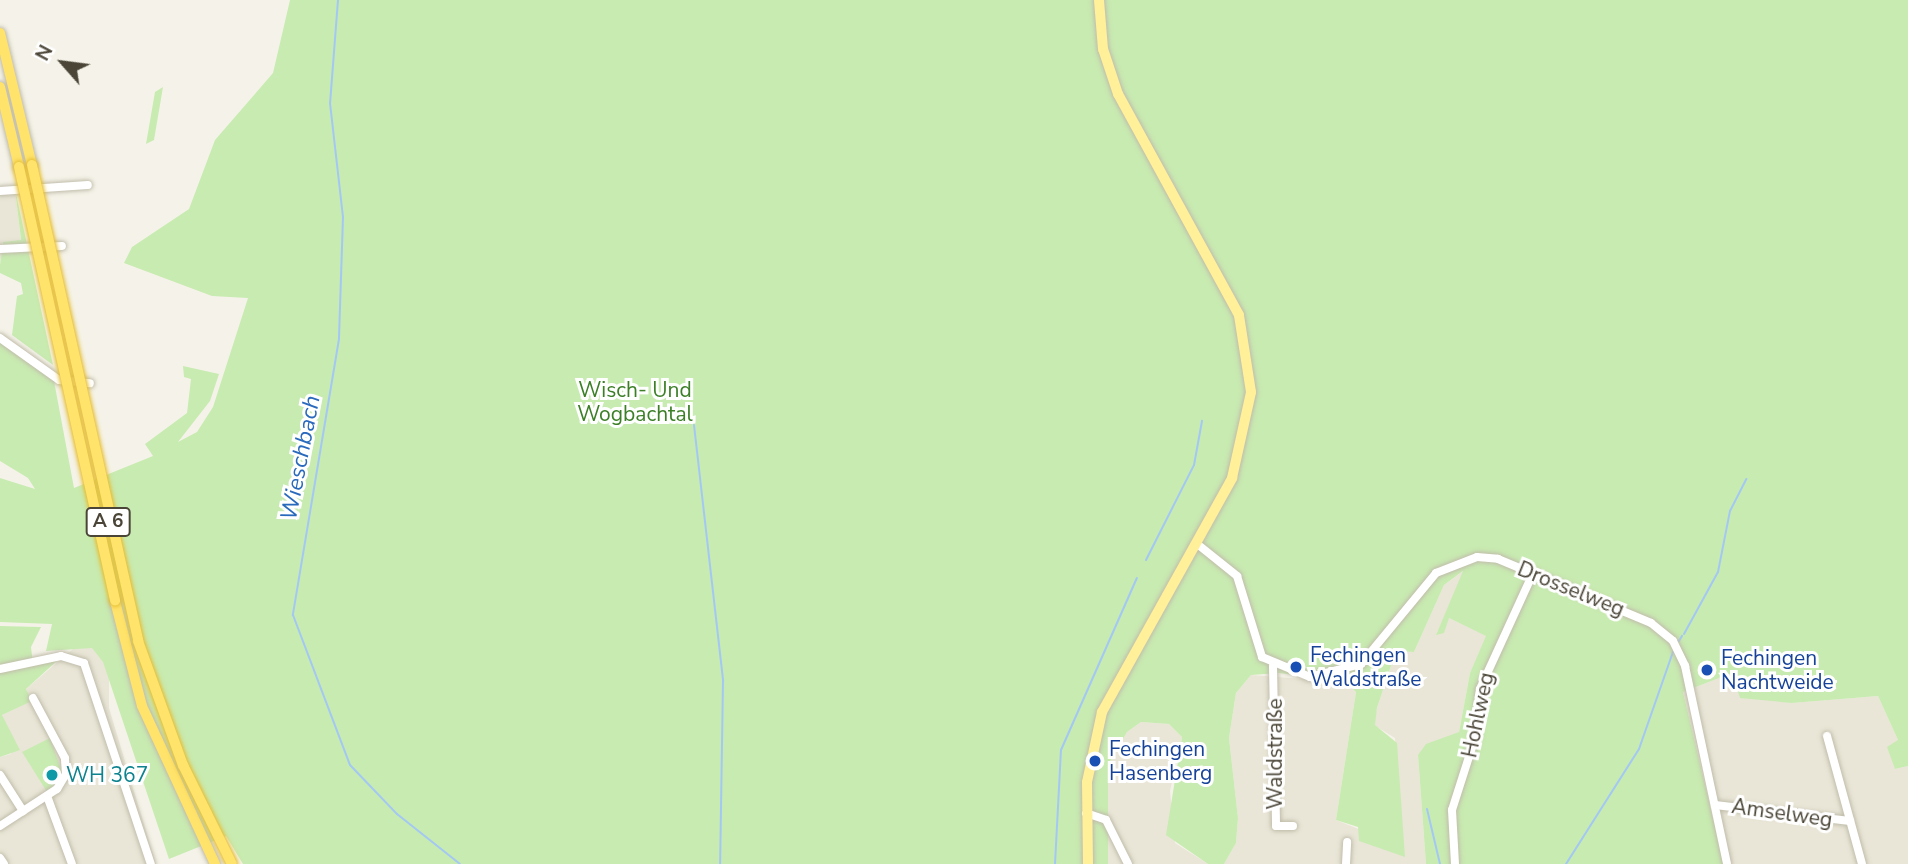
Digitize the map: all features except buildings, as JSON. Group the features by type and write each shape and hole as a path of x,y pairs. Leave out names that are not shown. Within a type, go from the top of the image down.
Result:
{"highway":[{"name":"A 6","path":"0,33 138,641 183,765 232,864"},
{"name":"A 6","path":"0,87 123,644 167,769 215,864"}],"main road":[{"path":"1088,864 1086,813 1093,746 1112,687 1196,543 1241,453 1251,393 1247,343 1222,279 1118,94 1103,49 1099,0"}],"street":[{"path":"0,191 88,185"},
{"path":"0,248 62,246"},
{"path":"0,338 60,380 90,383"},
{"path":"1196,543 1237,576 1253,642 1277,668"},
{"name":"Drosselweg","path":"1277,668 1321,677 1361,664 1424,584 1455,562 1486,557 1633,614 1673,641 1685,666 1727,864"},
{"name":"Hohlweg","path":"1455,864 1452,810 1476,735 1480,689 1533,573"},
{"path":"0,669 71,656 84,663 151,864"},
{"name":"Waldstraße","path":"1277,668 1276,826 1293,826"},
{"path":"0,826 47,796 64,780 66,762 33,698"},
{"path":"1827,736 1862,864"},
{"path":"0,775 23,811"},
{"path":"47,796 72,864"},
{"name":"Amselweg","path":"1715,805 1850,821"},
{"path":"1086,813 1106,820 1128,864"},
{"path":"1346,864 1347,842"},
{"path":"0,858 4,864"}],"shaded area":[{"path":"15,189 21,241 3,242 0,265 0,190"},
{"path":"1465,570 1436,635 1449,618 1487,636 1470,673 1459,732 1418,755 1426,864 1224,864 1236,843 1238,818 1229,738 1236,693 1251,675 1345,682 1356,692 1336,820 1401,846 1395,738 1374,725 1377,708 1393,660 1399,651 1414,652 1444,585"},
{"path":"87,637 109,668 109,708 156,864 0,864 0,757 11,754 2,715 31,701 26,689 73,649 74,639"},
{"path":"1732,673 1792,703 1878,696 1898,740 1895,769 1908,766 1908,864 1724,864 1683,692"},
{"path":"1141,722 1169,724 1182,737 1170,791 1175,843 1208,864 1108,864 1108,765 1127,732"}],"green space":[{"name":"Wisch- Und Wogbachtal","path":"290,0 1908,0 1908,766 1895,769 1887,747 1898,740 1878,696 1792,703 1740,698 1732,673 1683,692 1724,864 1426,864 1418,755 1426,744 1459,732 1470,673 1486,636 1449,618 1444,633 1436,635 1463,571 1444,585 1414,652 1399,651 1393,660 1377,708 1375,725 1397,743 1405,857 1359,841 1358,827 1336,820 1356,692 1345,682 1279,673 1251,675 1236,693 1229,738 1238,818 1236,843 1224,864 1208,864 1166,835 1182,737 1169,724 1141,722 1127,732 1108,765 1108,864 243,864 226,836 169,859 103,662 92,648 46,651 52,624 0,622 0,478 35,489 28,478 0,461 0,341 54,381 74,488 153,456 145,444 187,413 191,379 184,377 183,366 219,374 210,401 178,442 197,432 213,407 248,298 212,296 124,263 132,247 189,209 215,140 273,73"},
{"path":"163,87 154,140 146,144 155,92"},
{"path":"15,189 53,365 12,335 17,296 23,294 21,283 0,273 0,265 3,242 21,240"},
{"path":"0,626 41,627 31,647 33,664 59,659 26,689 32,701 2,715 20,750 0,757"},
{"path":"50,738 63,775 47,792 22,752"}],"waterway":[{"name":"Wieschbach","path":"338,0 330,103 343,217 339,339 293,615 350,765 397,814 460,864"},
{"path":"1146,560 1194,465 1202,421"},
{"path":"694,425 723,681 720,864"},
{"path":"1684,634 1718,572 1730,511 1746,479"},
{"path":"1055,864 1061,750 1137,578"},
{"path":"1679,641 1682,636"},
{"path":"1566,864 1639,749 1673,652"},
{"path":"1427,809 1440,864"}],"place":[{"name":"Fechingen Waldstraße","path":"1296,667"},
{"name":"Fechingen Nachtweide","path":"1707,670"},
{"name":"Fechingen Hasenberg","path":"1095,761"},
{"name":"WH 367","path":"52,775"}]}
